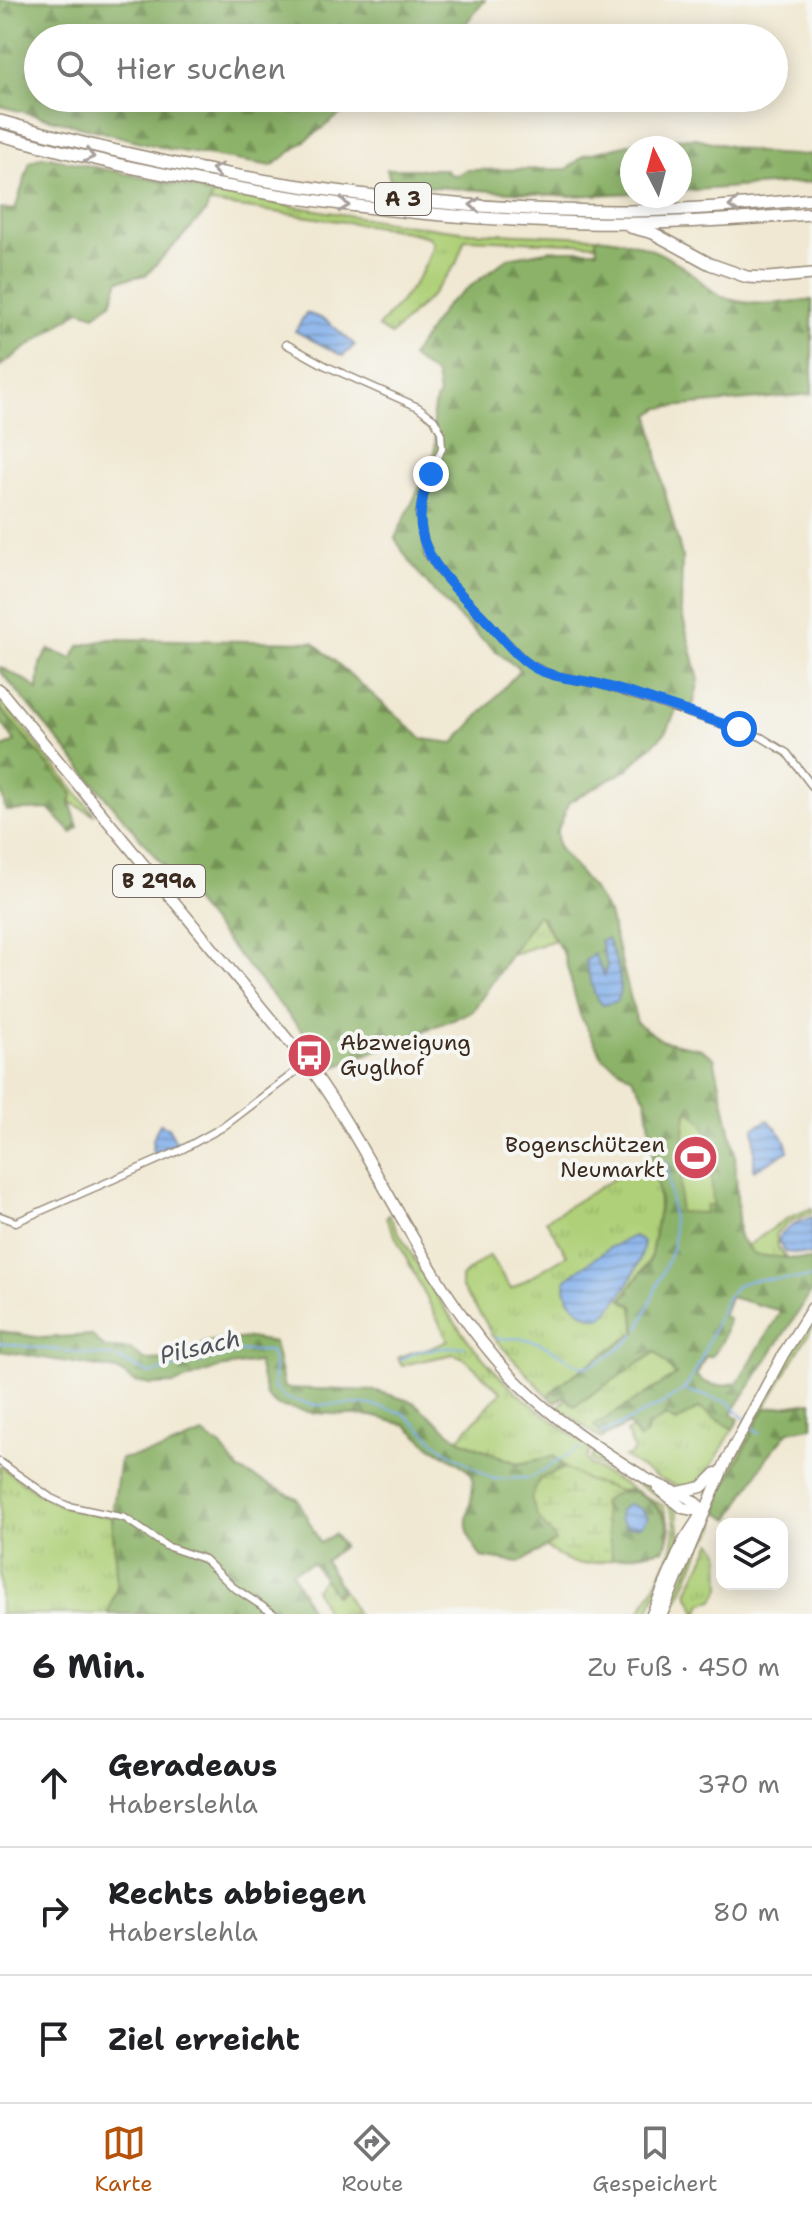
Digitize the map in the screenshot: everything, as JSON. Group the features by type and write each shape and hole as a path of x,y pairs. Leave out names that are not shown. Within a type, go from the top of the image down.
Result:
{"highway":[{"name":"A 3","path":"0,121 159,159 262,179 428,202 631,211 714,208 812,199"},
{"name":"A 3","path":"0,135 157,172 340,204 442,215 558,223 618,223 812,214"},
{"path":"618,223 653,233 710,264 747,277 812,274"}],"main road":[{"name":"B 299a","path":"0,690 307,1063 342,1113 446,1292 497,1360 558,1418 652,1482 678,1505 692,1512 704,1512"},
{"path":"662,1614 727,1459 812,1308"},
{"path":"677,1492 702,1487 727,1459"},
{"name":"B 299a","path":"652,1482 698,1504 704,1512"},
{"path":"678,1505 685,1521 683,1542"},
{"path":"652,1614 683,1542 704,1512"}],"street":[{"path":"286,344 418,407 434,419 441,432 442,448 424,491 419,514 426,552 442,574 526,662 552,675 599,684 739,729 778,745 795,761 812,786"},
{"path":"0,1216 16,1222 181,1150 223,1127 307,1063"},
{"path":"0,1462 51,1498 68,1506 125,1518 166,1546 204,1559 233,1587 274,1614"}],"green space":[{"path":"0,0 485,0 465,24 24,24 24,112 343,112 272,166 169,149 0,106"},
{"path":"692,138 768,153 812,154 812,182 692,190"},
{"path":"620,146 620,194 571,196 391,184 387,169 446,169 449,174 457,175 466,170 567,169 585,155"},
{"path":"44,156 214,193 205,213 146,275 119,280 111,303 95,315 80,310 0,366 0,208 15,210 30,162"},
{"path":"214,193 394,223 470,232 596,237 597,244 465,239 456,264 430,297 391,335 378,327 418,278 433,243 429,237 394,229 210,203"},
{"path":"596,237 645,247 689,271 719,295 741,302 765,304 812,300 812,394 660,408 650,415 662,482 682,556 681,610 699,680 692,710 678,706 667,731 627,770 569,802 557,832 558,847 609,914 637,1023 663,1041 701,1049 714,1058 735,1153 739,1237 754,1255 812,1260 812,1291 732,1413 739,1419 733,1429 699,1408 676,1422 666,1416 648,1427 647,1434 639,1439 629,1424 604,1437 594,1426 676,1375 656,1352 574,1406 564,1396 555,1403 548,1396 559,1385 636,1332 633,1306 622,1300 650,1260 660,1204 646,1099 632,1077 603,1058 580,1015 564,955 542,918 537,915 473,1011 333,1068 0,671 0,667 38,690 40,664 49,649 72,659 79,646 110,639 313,642 423,739 454,743 520,670 434,592 395,538 425,477 436,439 433,412 439,395 436,376 411,357 447,304 508,258 551,250 597,250","holes":["689,1110 713,1205 705,1205 704,1213 679,1211 685,1121","730,1297 781,1311 738,1382 711,1384 696,1376 705,1357 712,1356 722,1342 729,1319 723,1316"]},
{"path":"0,699 95,815 70,802 73,794 0,708"},
{"path":"0,708 73,794 70,802 78,827 72,833 49,809 6,811 0,786 0,748 15,742 0,720"},
{"path":"538,914 555,940 510,955"},
{"name":"Bogenschützen Neumarkt","path":"689,1110 703,1123 709,1136 713,1205 706,1205 705,1213 679,1212 685,1121"},
{"path":"653,1155 658,1195 656,1237 648,1262 622,1299 633,1306 636,1332 559,1385 548,1396 492,1336 461,1287 461,1277 489,1255 511,1289 567,1255 546,1220"},
{"path":"812,1208 812,1213 789,1222 776,1233 778,1248 787,1258 754,1255 747,1246 788,1218"},
{"path":"389,1215 443,1305 491,1366 529,1402 592,1449 586,1458 590,1465 663,1506 671,1530 667,1544 669,1532 666,1518 655,1504 631,1490 620,1491 586,1480 565,1468 554,1456 519,1464 458,1439 501,1392 464,1358 454,1354 402,1365 398,1358 448,1340 386,1218"},
{"path":"812,1318 812,1328 764,1409 718,1506 718,1512 714,1505 736,1457 772,1386"},
{"path":"0,1331 42,1338 91,1335 105,1348 130,1349 144,1360 176,1359 207,1342 249,1338 274,1342 284,1388 377,1391 413,1402 458,1439 497,1456 519,1464 554,1456 565,1468 540,1479 556,1541 519,1563 481,1557 472,1543 467,1523 473,1488 472,1474 431,1447 406,1425 372,1416 314,1413 278,1406 266,1396 258,1362 218,1368 174,1384 151,1385 135,1382 117,1370 0,1351"},
{"path":"656,1351 676,1375 595,1426 604,1437 601,1439 558,1407 567,1398 575,1406"},
{"path":"812,1402 812,1427 789,1431 768,1456 728,1518 718,1512 720,1497 764,1409"},
{"path":"699,1408 733,1429 700,1480 690,1486 679,1486 624,1457 631,1455 634,1449 626,1432 632,1429 640,1439 648,1427 666,1416 676,1422"},
{"path":"203,1434 221,1447 239,1470 297,1498 320,1543 334,1534 343,1546 325,1561 342,1589 336,1596 313,1563 292,1571 312,1614 108,1614 117,1586 112,1514 120,1459 160,1451"},
{"path":"595,1452 659,1494 677,1511 680,1539 647,1614 639,1614 670,1554 675,1523 670,1509 659,1497 593,1462 591,1459"},
{"path":"0,1466 64,1506 112,1517 117,1586 108,1614 0,1614"},
{"path":"565,1468 586,1480 620,1491 602,1502 612,1559 577,1564 545,1547 556,1541 538,1517 531,1498 540,1479"},
{"path":"631,1490 648,1500 661,1513 666,1521 668,1539 664,1549 612,1559 602,1502 620,1491"},
{"path":"711,1519 716,1520 716,1528 702,1546 672,1614 666,1614"},
{"path":"712,1542 716,1546 716,1590 720,1590 714,1600 702,1603 698,1614 687,1592"},
{"path":"324,1579 336,1596 342,1589 357,1614 327,1614 315,1589"}],"water":[{"path":"306,313 326,320 355,345 343,356 295,331"},
{"path":"607,939 616,962 620,985 617,1001 603,1005 595,995 585,961 594,954 604,975 607,965 600,941"},
{"path":"768,1120 783,1137 788,1151 754,1170 754,1128"},
{"path":"160,1124 168,1127 177,1143 153,1154 152,1146"},
{"path":"812,1217 812,1255 785,1252 779,1242 780,1234"},
{"path":"634,1236 643,1242 643,1250 621,1295 599,1318 579,1310 569,1299 566,1279 609,1248"},
{"path":"628,1504 640,1508 648,1517 641,1526 626,1527 620,1519 619,1511"}],"waterway":[{"path":"639,1329 672,1250 674,1233 667,1161"},
{"name":"Pilsach","path":"602,1434 684,1389 698,1366 725,1302 738,1285 764,1279 812,1277"},
{"path":"495,1336 499,1339 535,1341 582,1367 604,1359 636,1334"},
{"name":"Pilsach","path":"0,1343 114,1357 151,1374 243,1351 270,1351 274,1388 284,1398 314,1405 366,1404 403,1413 443,1449 493,1479 530,1478 581,1447"},
{"path":"400,1359 422,1350 465,1346"},
{"path":"684,1390 728,1402 745,1419"},
{"path":"749,1423 759,1434"}],"place":[{"name":"Abzweigung Guglhof","path":"309,1055"},
{"name":"Bogenschützen Neumarkt","path":"696,1157"}],"route":[{"path":"431,474 419,514 426,552 442,574 526,662 552,675 599,684 739,729"}]}
